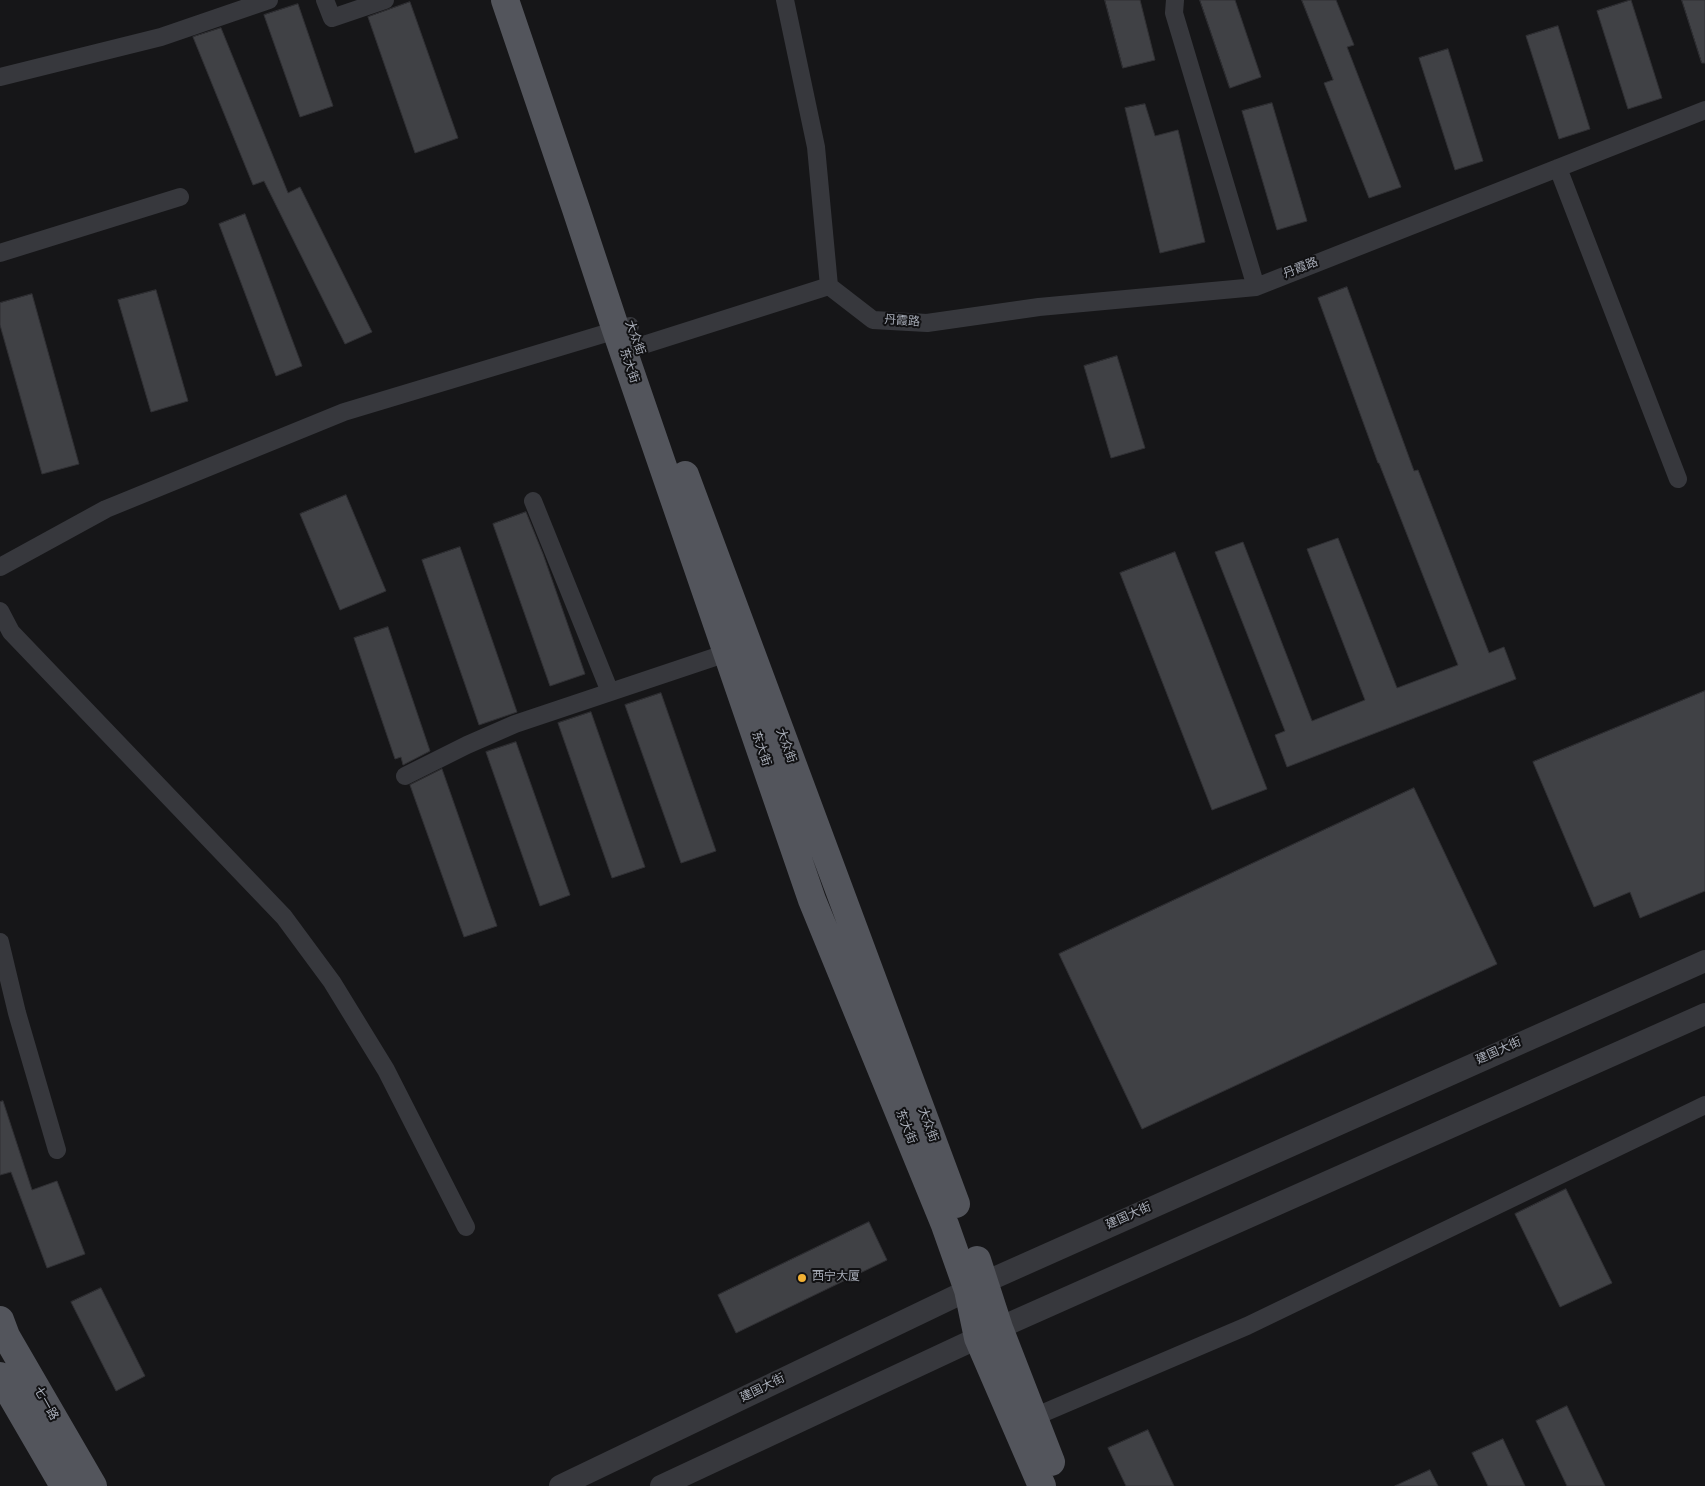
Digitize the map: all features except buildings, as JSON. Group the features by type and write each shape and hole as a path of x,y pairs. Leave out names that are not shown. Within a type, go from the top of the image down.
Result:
{"main road":[{"name":"东大街","path":"505,0 576,209 628,334 727,653 812,900 945,1226 976,1286 988,1333 1042,1486"},
{"name":"大众街","path":"524,0 628,334 976,1286"},
{"name":"七一路","path":"0,1320 6,1336 93,1486"},
{"path":"988,1333 1034,1417 1061,1486"},
{"name":"七一路","path":"0,1376 64,1486"}],"street":[{"path":"0,77 161,37 269,0"},
{"path":"325,0 332,18 385,0"},
{"path":"0,567 106,509 344,412 628,334 829,286 816,147 785,0"},
{"path":"1175,0 1174,13 1256,287"},
{"name":"丹霞路","path":"829,286 873,320 927,323 1039,307 1256,287 1705,110"},
{"path":"1558,168 1678,479"},
{"path":"0,253 180,198"},
{"path":"533,501 610,692"},
{"path":"0,611 11,632 284,917 332,982 386,1070 466,1227"},
{"path":"405,776 467,745 515,724 727,653"},
{"path":"0,942 17,1014 57,1150"},
{"name":"建国大街","path":"560,1486 976,1286 1705,961"},
{"path":"661,1486 988,1333 1705,1014"},
{"path":"1034,1417 1247,1326 1705,1105"}],"place":[{"name":"西宁大厦","path":"802,1278"}]}
